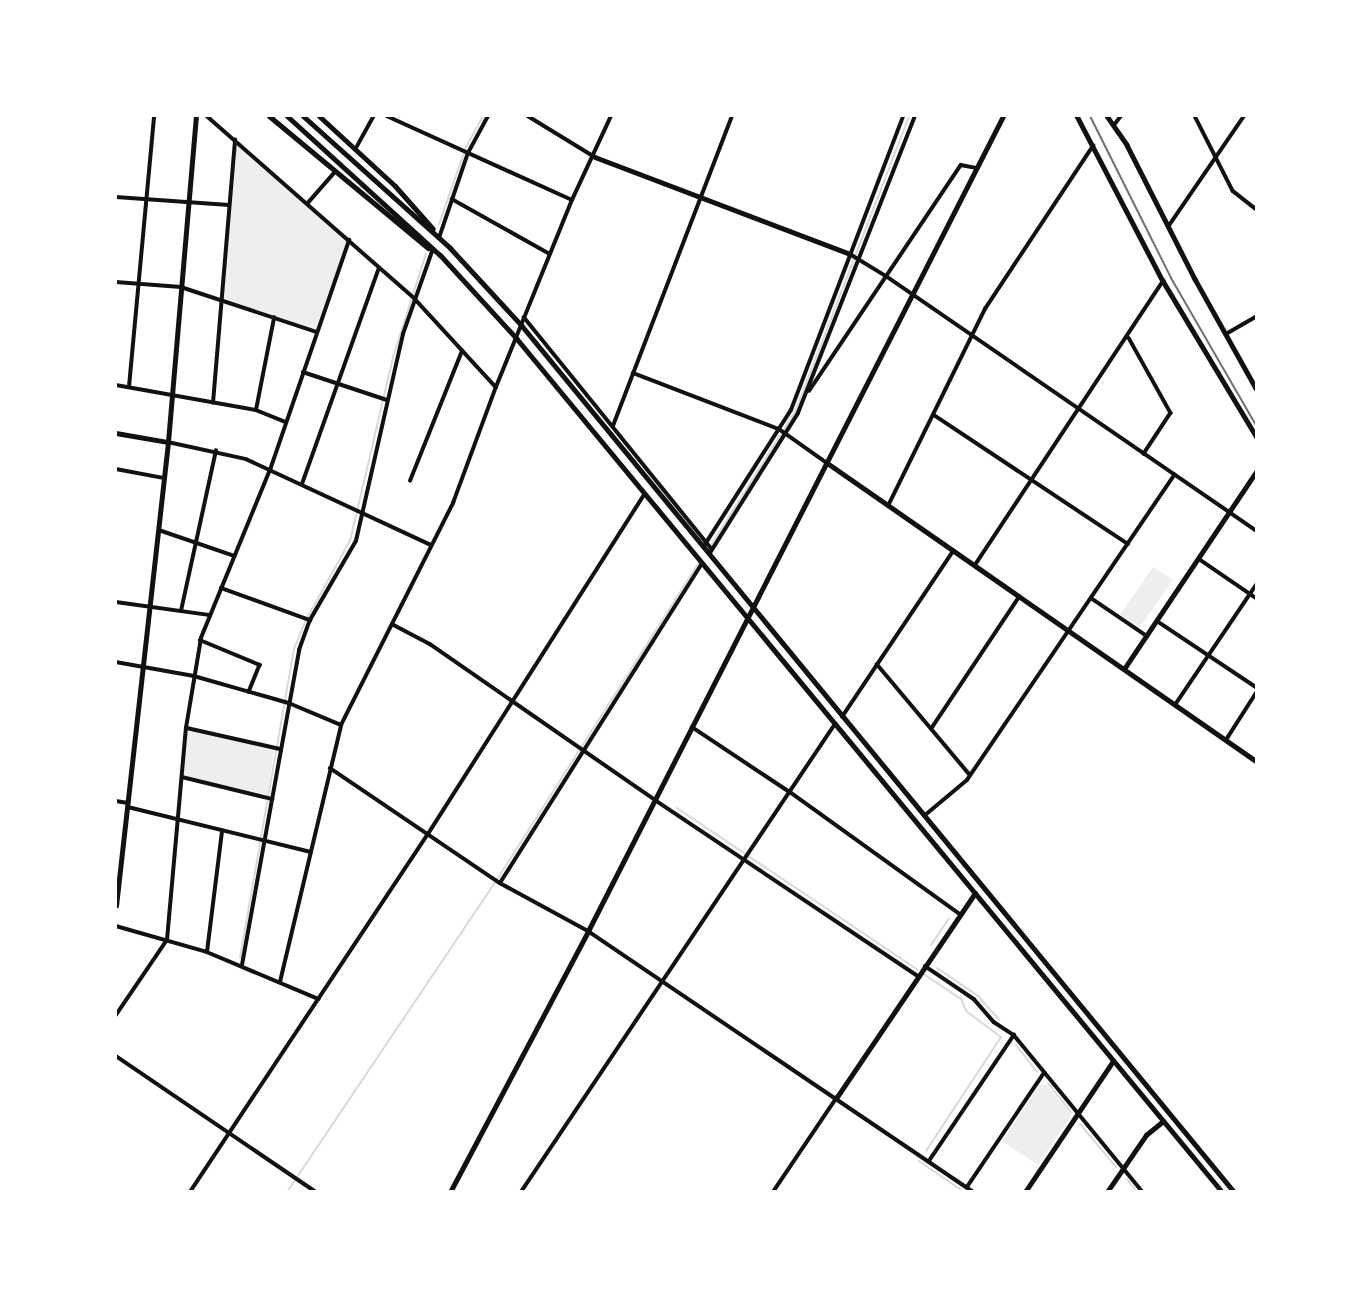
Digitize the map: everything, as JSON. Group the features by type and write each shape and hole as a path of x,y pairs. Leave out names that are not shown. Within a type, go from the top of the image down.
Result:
{"highway":[{"path":"269,116 296,136 411,237 440,255 516,338 1222,1192"},
{"path":"288,116 433,250"},
{"path":"303,116 439,238 521,325 711,552 752,607 1234,1192"},
{"path":"319,116 419,210 439,238"},
{"path":"450,1192 588,931 1003,116"}],"street":[{"path":"130,387 154,116"},
{"path":"116,906 168,442 196,116"},
{"path":"208,116 415,299 496,387"},
{"path":"356,148 374,116"},
{"path":"387,116 572,200"},
{"path":"439,238 468,153 488,116"},
{"path":"527,116 595,157 858,258 1256,530"},
{"path":"280,982 341,725 453,503 524,317 572,200 595,157 611,116"},
{"path":"613,426 732,116"},
{"path":"524,317 705,545 791,410 903,116"},
{"path":"711,552 786,434 804,398 915,116"},
{"path":"1077,116 1163,281 1256,436"},
{"path":"1107,116 1256,388"},
{"path":"1114,125 1121,116"},
{"path":"1195,116 1233,191 1256,209"},
{"path":"1168,227 1244,116"},
{"path":"214,403 234,140"},
{"path":"888,506 985,309 1094,145"},
{"path":"804,398 961,165 977,168"},
{"path":"307,204 335,172"},
{"path":"116,197 229,205"},
{"path":"452,199 550,254"},
{"path":"116,1015 167,940 186,728 200,640 270,470 349,240"},
{"path":"242,965 299,650 310,620 356,541 387,400 415,299 433,250"},
{"path":"302,485 379,268"},
{"path":"975,565 1129,337 1163,281"},
{"path":"116,282 181,287 317,332"},
{"path":"1226,334 1256,317"},
{"path":"256,410 274,318"},
{"path":"1129,337 1171,413 1144,454"},
{"path":"410,481 462,351"},
{"path":"303,372 387,400"},
{"path":"633,373 779,429 1256,761"},
{"path":"116,385 256,410 286,422"},
{"path":"933,415 1128,544"},
{"path":"116,433 239,456 431,545"},
{"path":"181,611 216,452"},
{"path":"116,469 164,478"},
{"path":"1125,669 1256,472"},
{"path":"924,816 970,775 1174,475"},
{"path":"190,1192 428,834 645,495"},
{"path":"159,530 234,556"},
{"path":"842,717 953,551"},
{"path":"1199,559 1256,598"},
{"path":"500,883 702,564"},
{"path":"1175,705 1256,585"},
{"path":"221,588 310,620"},
{"path":"931,729 1019,597"},
{"path":"1091,598 1147,636"},
{"path":"116,602 210,615"},
{"path":"1157,621 1256,687"},
{"path":"392,624 430,644 655,800 918,976"},
{"path":"200,640 260,665 249,692"},
{"path":"116,662 194,676 289,703 341,725"},
{"path":"877,664 970,775"},
{"path":"1226,740 1256,693"},
{"path":"522,1192 835,724"},
{"path":"691,726 790,792 960,914"},
{"path":"186,728 280,749"},
{"path":"330,768 500,883 588,931 974,1192"},
{"path":"181,776 272,799"},
{"path":"116,801 222,831 311,852"},
{"path":"207,952 222,831"},
{"path":"773,1192 975,893"},
{"path":"116,926 207,952 319,999"},
{"path":"925,966 974,999 994,1022 1014,1035 1143,1192"},
{"path":"929,1161 1014,1035"},
{"path":"116,1056 316,1192"},
{"path":"1025,1192 1113,1060"},
{"path":"968,1187 1045,1072"},
{"path":"1107,1192 1146,1135 1163,1121"}],"shaded area":[{"path":"235,140 349,240 317,332 222,301"},
{"path":"1153,567 1173,580 1139,628 1120,615"},
{"path":"186,730 274,748 268,795 181,776"},
{"path":"1040,1085 1047,1085 1071,1115 1038,1165 1002,1141"}],"waterway":[{"path":"439,224 466,147 483,116"},
{"path":"710,547 795,412 909,116"},
{"path":"240,958 294,649 306,620 350,541 394,354 426,254"},
{"path":"287,1192 498,878 699,563"},
{"path":"677,808 918,970"},
{"path":"931,945 949,918"},
{"path":"937,968 978,996 999,1019"},
{"path":"925,975 961,999 966,1011 1001,1037 926,1151"},
{"path":"1016,1045 1037,1072"},
{"path":"1048,1083 1071,1112"},
{"path":"1080,1124 1116,1167"},
{"path":"919,1161 964,1192"},
{"path":"1127,1179 1137,1192"}],"railway":[{"path":"1090,116 1171,278 1256,425"}]}
